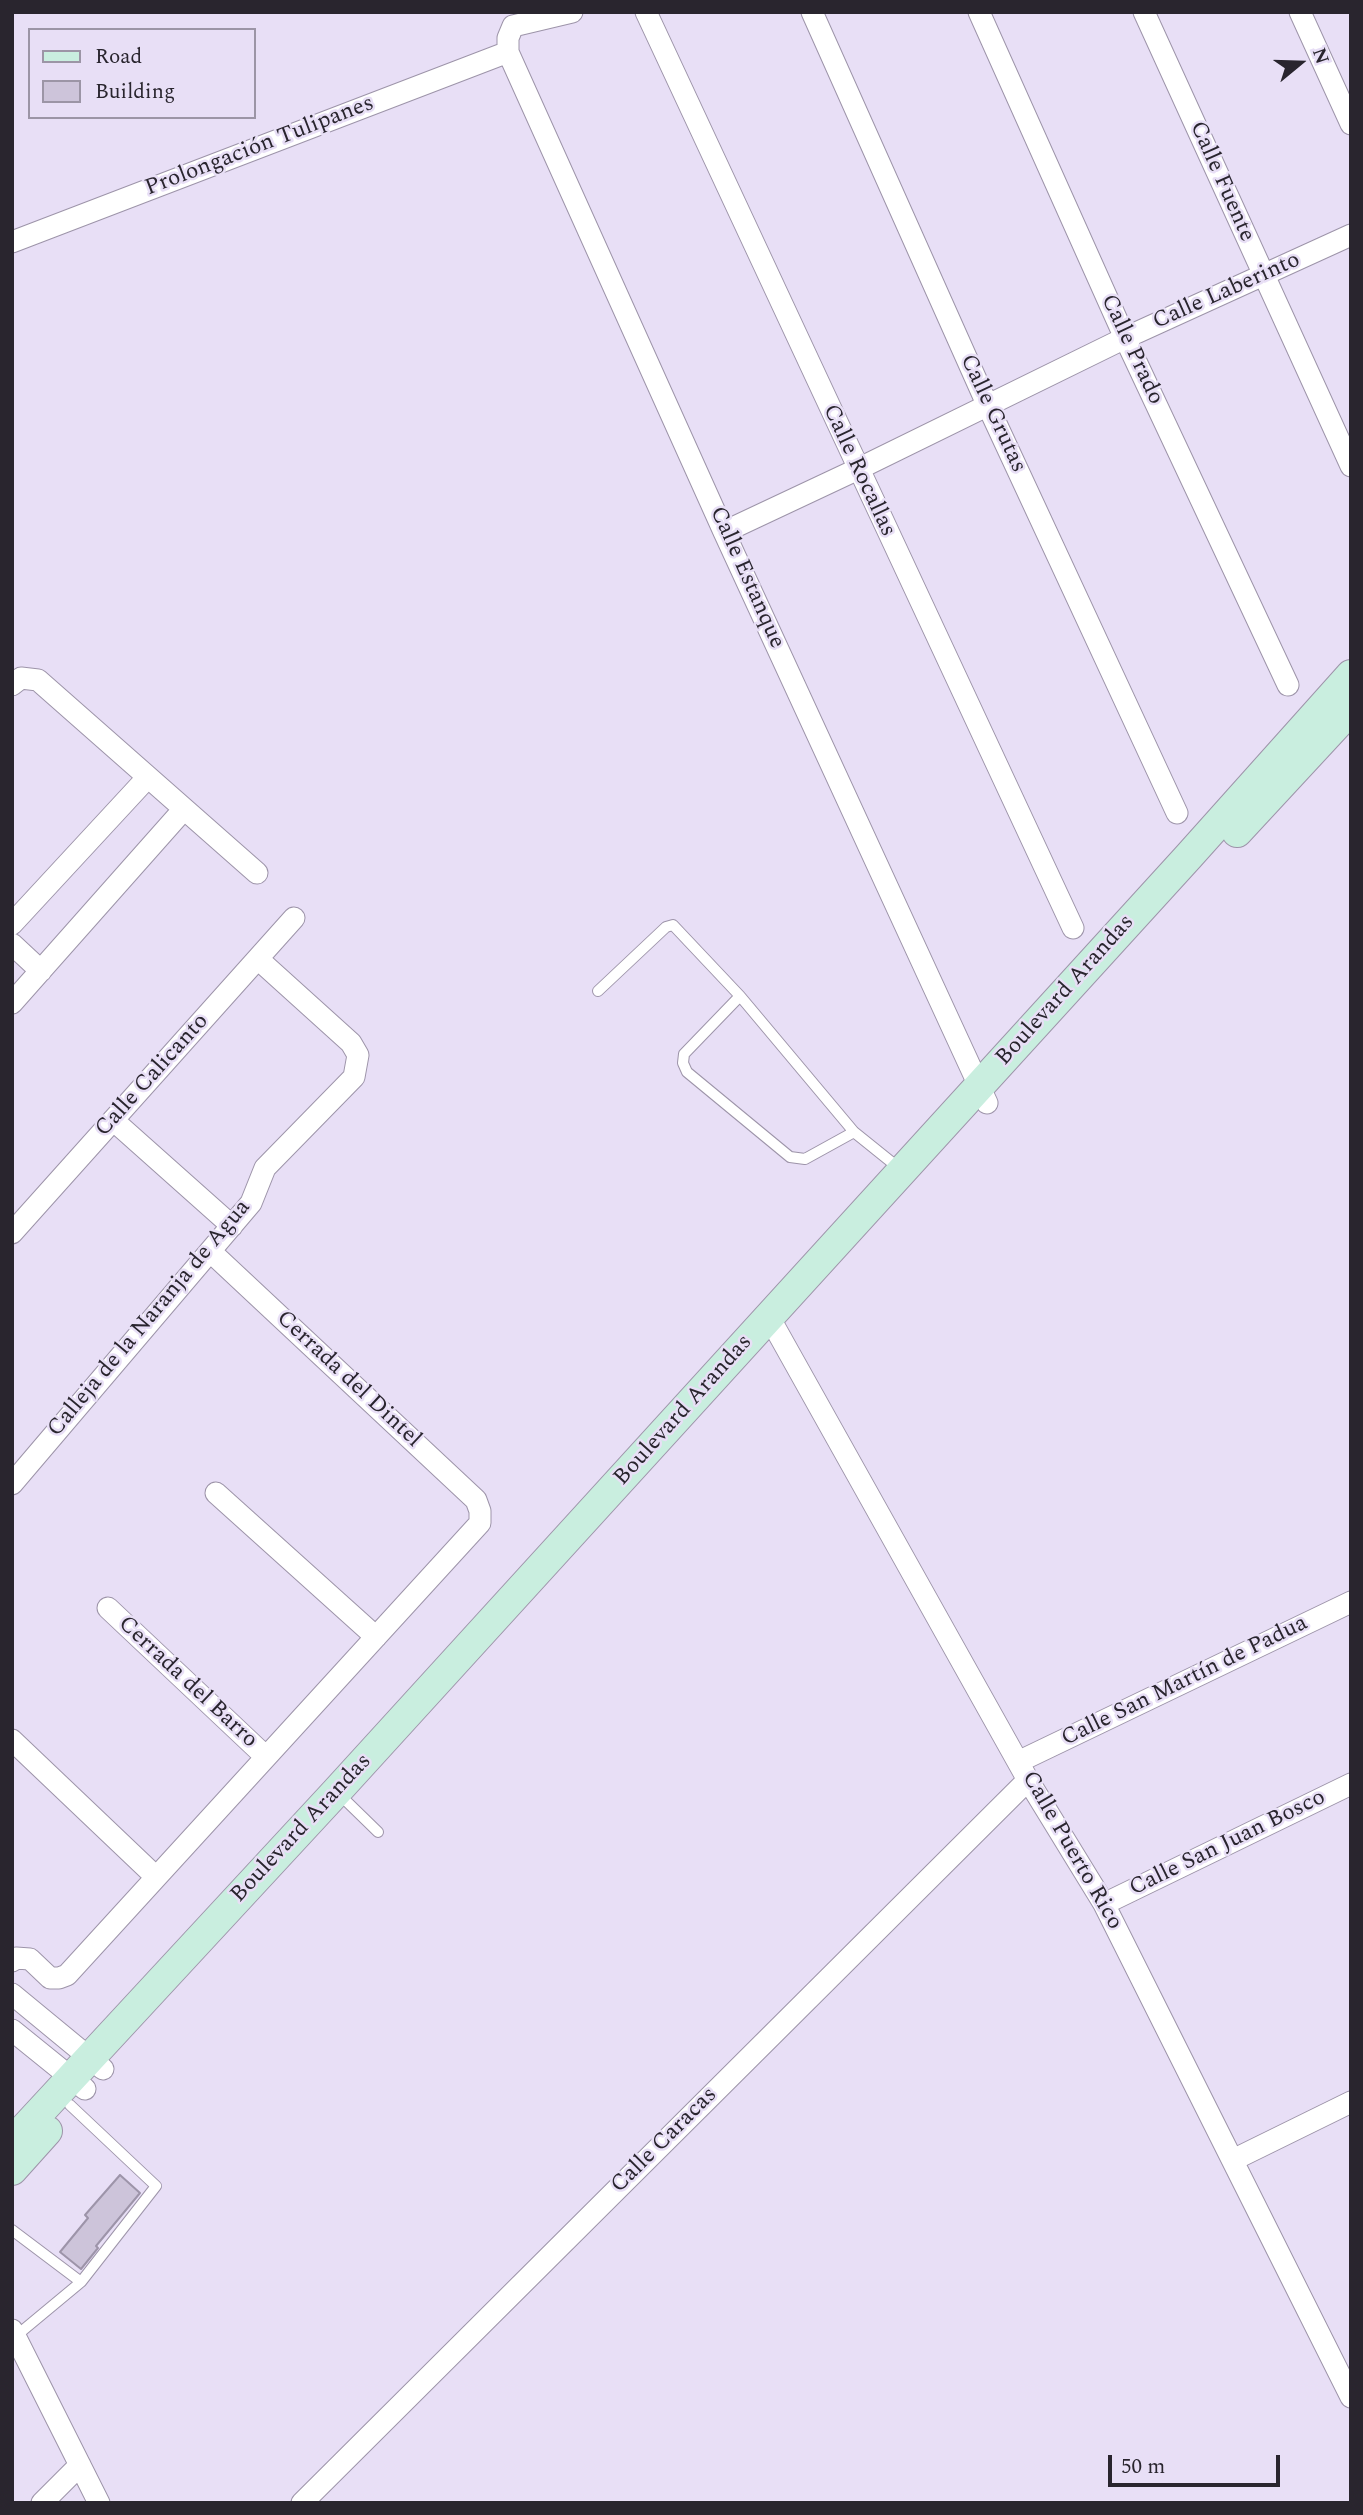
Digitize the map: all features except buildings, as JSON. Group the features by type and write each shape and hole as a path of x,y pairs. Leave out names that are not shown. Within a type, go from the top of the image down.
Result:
{"main road":[{"name":"Boulevard Arandas","path":"773,1324 902,1171 983,1095 1351,675"},
{"name":"Boulevard Arandas","path":"12,2170 84,2079 773,1324 983,1095 1351,709"},
{"name":"Boulevard Arandas","path":"12,2141 84,2079"}],"street":[{"path":"508,52 508,38 513,26 572,12"},
{"name":"Calle Rocallas","path":"646,12 1073,928"},
{"name":"Calle Grutas","path":"812,12 987,404 1177,813"},
{"name":"Calle Prado","path":"979,12 1125,338 1288,685"},
{"name":"Calle Fuente","path":"1144,12 1351,466"},
{"path":"1300,12 1351,124"},
{"name":"Prolongación Tulipanes","path":"12,242 508,52"},
{"name":"Calle Estanque","path":"508,52 983,1095"},
{"name":"Calle Laberinto","path":"724,531 858,469 1125,338 1351,235"},
{"path":"17,682 38,680 257,873"},
{"path":"12,924 148,778"},
{"path":"12,1003 184,809"},
{"name":"Calle Calicanto","path":"12,1233 294,918"},
{"path":"12,944 41,971"},
{"name":"Calleja de la Naranja de Agua","path":"12,1484 232,1227 251,1203 265,1168 354,1077 358,1055 351,1043 258,959"},
{"path":"113,1120 232,1227"},
{"name":"Cerrada del Dintel","path":"211,1252 476,1500 480,1523 376,1637"},
{"name":"Calle Puerto Rico","path":"773,1324 1024,1770 1104,1904 1351,2397"},
{"path":"12,1961 23,1957 30,1959 50,1978 67,1975 376,1637 216,1493"},
{"name":"Calle San Martín de Padua","path":"1024,1770 1351,1602"},
{"name":"Cerrada del Barro","path":"108,1608 265,1757"},
{"path":"12,1740 156,1877"},
{"name":"Calle Caracas","path":"302,2503 1024,1770"},
{"name":"Calle San Juan Bosco","path":"1104,1904 1351,1784"},
{"path":"12,1994 84,2079"},
{"path":"12,2030 84,2079"},
{"path":"1233,2160 1351,2102"},
{"path":"14,2333 99,2503"},
{"path":"42,2503 80,2465"}],"lane":[{"path":"598,991 666,927 673,925 740,996 854,1132 902,1171"},
{"path":"740,996 684,1054 682,1063 687,1072 790,1157 805,1159 854,1132"},
{"path":"342,1797 378,1832"},
{"path":"14,2333 81,2282 156,2186 84,2079"},
{"path":"12,2230 81,2282"}]}
